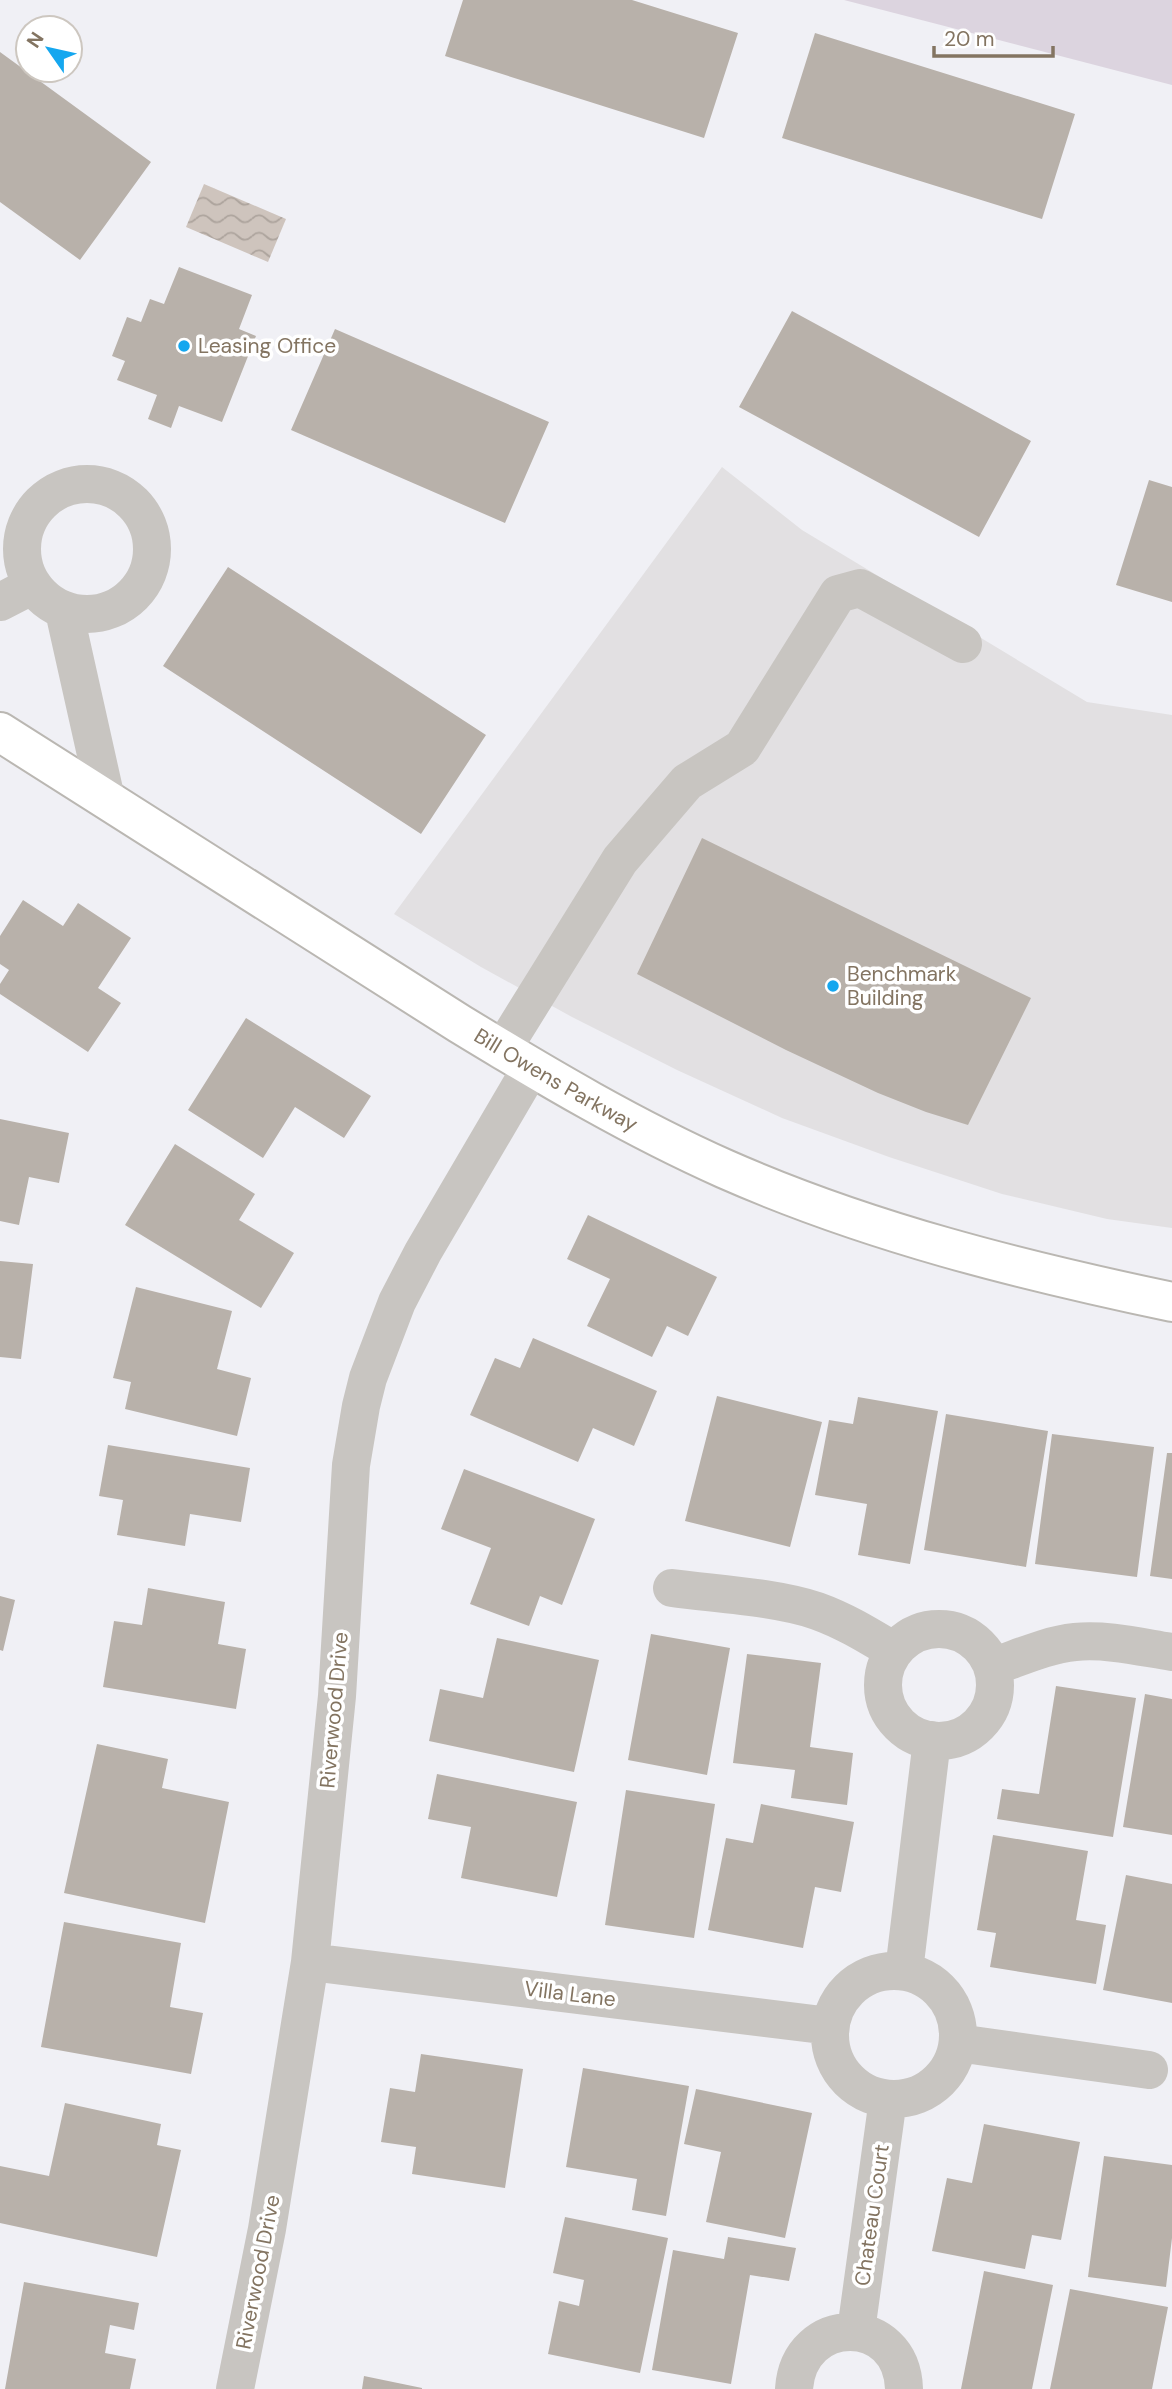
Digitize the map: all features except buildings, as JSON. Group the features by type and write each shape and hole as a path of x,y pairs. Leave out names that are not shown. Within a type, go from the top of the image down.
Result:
{"main road":[{"name":"Bill Owens Parkway","path":"0,732 516,1059 667,1142 727,1170 807,1201 947,1248 1172,1302"}],"street":[{"path":"81,484 101,485 120,492 136,505 147,522 152,543 151,563 143,582 128,600 109,611 87,614 64,611 45,599 16,593 23,561 23,538 30,517 43,500 61,489 81,484"},
{"name":"Riverwood Drive","path":"236,2389 267,2229 310,1962 337,1696 351,1465 368,1378 393,1311 516,1059 620,860 687,782 742,748 838,594 860,587 962,644"},
{"path":"64,611 106,799"},
{"path":"672,1587 788,1604 816,1611 842,1621 894,1651"},
{"path":"936,1629 953,1630 971,1638 984,1651 992,1667 995,1686 991,1704 982,1720 968,1732 951,1740 932,1740 915,1735 900,1725 889,1710 883,1692 884,1674 894,1651 918,1633 936,1629"},
{"path":"992,1667 1051,1646 1074,1642 1095,1641 1172,1652"},
{"path":"904,1971 932,1740"},
{"name":"Villa Lane","path":"310,1962 830,2026"},
{"path":"884,1971 904,1971 923,1977 939,1989 951,2005 958,2023 958,2043 947,2070 926,2091 907,2098 888,2099 867,2094 850,2082 834,2057 830,2026 836,2007 848,1990 864,1978 884,1971"},
{"path":"958,2043 1149,2070"},
{"name":"Chateau Court","path":"856,2332 888,2099"},
{"path":"794,2389 801,2360 811,2347 824,2337 840,2332 873,2336 887,2346 901,2368 904,2389"}],"shaded area":[{"path":"844,0 1172,0 1172,85"},
{"path":"722,467 802,530 1087,702 1172,715 1172,1228 1107,1219 1002,1194 782,1118 677,1070 572,1017 481,967 394,914"}],"water":[{"path":"204,184 286,219 268,262 186,227"}],"place":[{"name":"Leasing Office","path":"184,346"},
{"name":"Benchmark Building","path":"833,986"}]}
